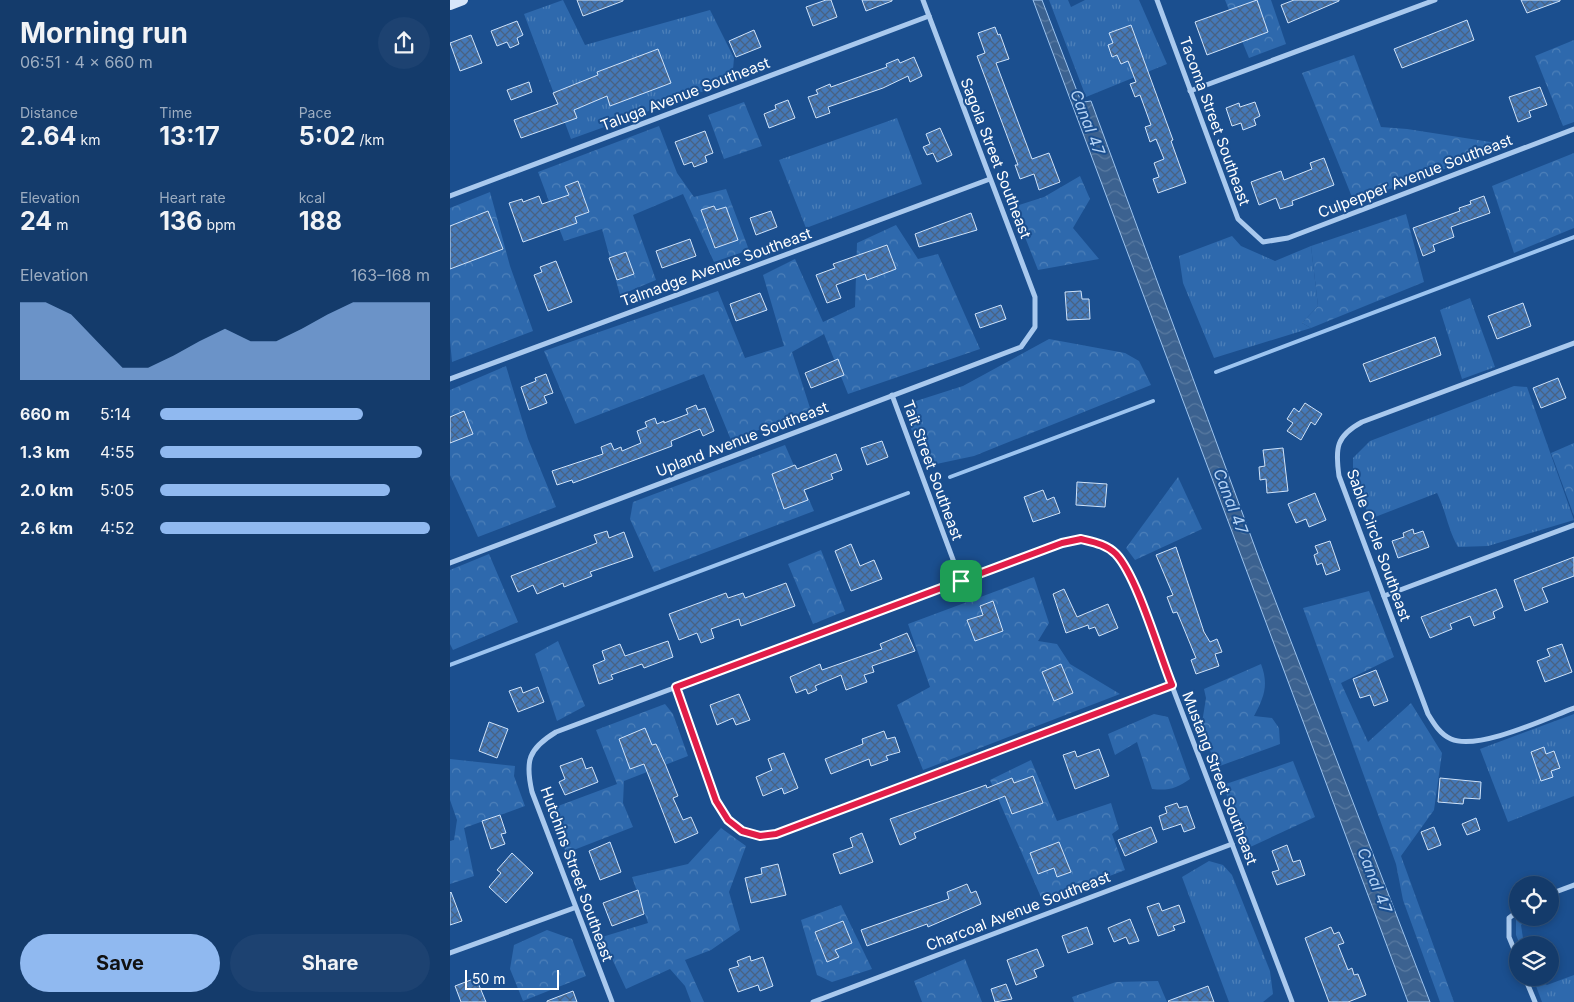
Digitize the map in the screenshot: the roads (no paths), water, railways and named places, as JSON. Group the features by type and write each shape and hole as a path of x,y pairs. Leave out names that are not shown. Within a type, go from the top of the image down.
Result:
{"street":[{"path":"450,5 463,0"},
{"name":"Sagola Street Southeast","path":"923,0 1035,297 1035,327"},
{"name":"Tacoma Street Southeast","path":"1157,0 1238,219 1263,242"},
{"path":"1190,91 1435,0"},
{"name":"Taluga Avenue Southeast","path":"450,196 929,16"},
{"name":"Culpepper Avenue Southeast","path":"1263,242 1288,238 1574,129"},
{"name":"Talmadge Avenue Southeast","path":"450,379 990,179"},
{"name":"Upland Avenue Southeast","path":"450,563 1021,347 1035,327"},
{"name":"Sable Circle Southeast","path":"1574,343 1362,422 1350,428 1339,441 1336,456 1339,476 1428,714 1438,730 1452,740 1467,743 1485,741 1574,708"},
{"name":"Tait Street Southeast","path":"892,395 961,581"},
{"path":"1384,596 1574,525"},
{"name":"Mustang Street Southeast","path":"961,581 1062,543 1081,539 1101,544 1115,553 1128,570 1292,1002"},
{"path":"961,581 676,687 716,801 728,820 742,831 760,836 785,830 1172,685"},
{"name":"Hutchins Street Southeast","path":"612,1002 574,908 532,792 527,771 531,753 541,741 556,732 676,687"},
{"name":"Charcoal Avenue Southeast","path":"812,1002 1232,844"},
{"path":"1559,891 1574,885"},
{"path":"450,953 574,908"},
{"path":"1528,986 1535,1002"}],"water":[{"name":"Canal 47","path":"1033,0 1042,0 1080,99 1084,102 1091,101 1260,561 1430,1002 1408,1002"}],"waterway":[{"path":"1216,372 1574,237"},
{"path":"950,477 1153,401"},
{"path":"450,665 908,493"}]}
